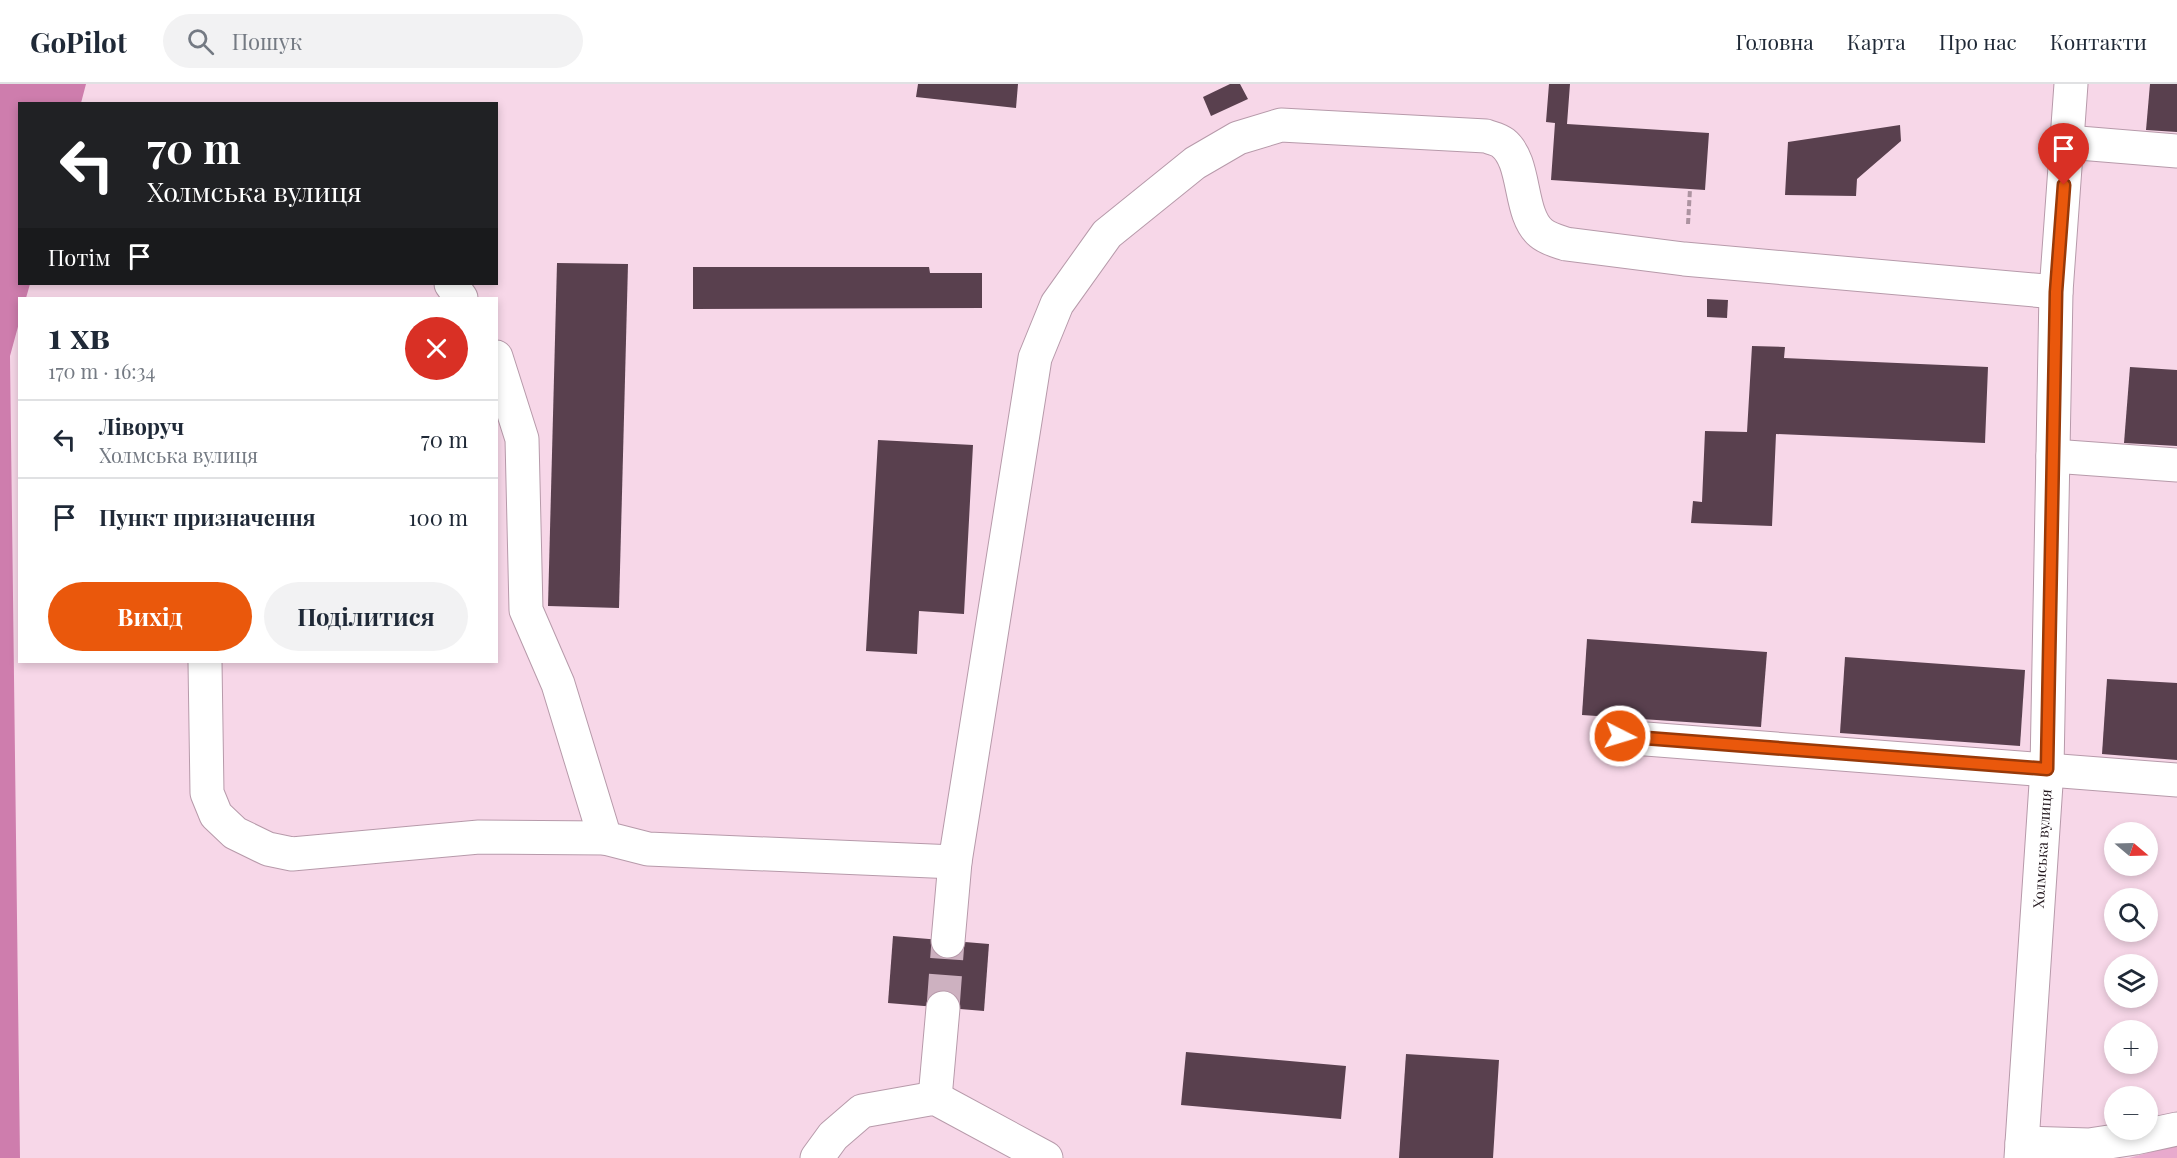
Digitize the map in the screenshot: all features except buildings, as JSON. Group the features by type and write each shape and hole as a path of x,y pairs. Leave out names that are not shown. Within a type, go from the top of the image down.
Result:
{"street":[{"name":"Холмська вулиця","path":"2021,1151 2047,769 2056,292 2071,84"},
{"path":"948,941 955,862 1035,358 1057,303 1107,234 1195,163 1238,138 1281,125 1486,136 1502,142 1513,155 1530,214 1538,231 1566,244 1684,260 2056,292"},
{"path":"2067,142 2177,151"},
{"path":"498,363 522,439 526,610 558,684 605,838"},
{"path":"2053,456 2177,465"},
{"path":"205,663 207,793 216,814 235,833 268,849 292,854 479,837 605,838 648,849 955,862"},
{"path":"1620,736 2177,780"},
{"path":"935,1098 943,1008"},
{"path":"817,1158 833,1136 862,1111 935,1098 1046,1158"},
{"path":"2021,1151 2135,1138 2177,1129"}],"shaded area":[{"path":"0,84 86,84 81,102 18,102 18,285 30,285 26,297 18,297 18,327 10,356 20,1158 0,1158"},
{"path":"2177,1145 2177,1158 2129,1158"}],"tunnel":[{"path":"943,1008 948,941"}],"route":[{"path":"1620,736 2047,769 2056,292 2064,185"}]}
